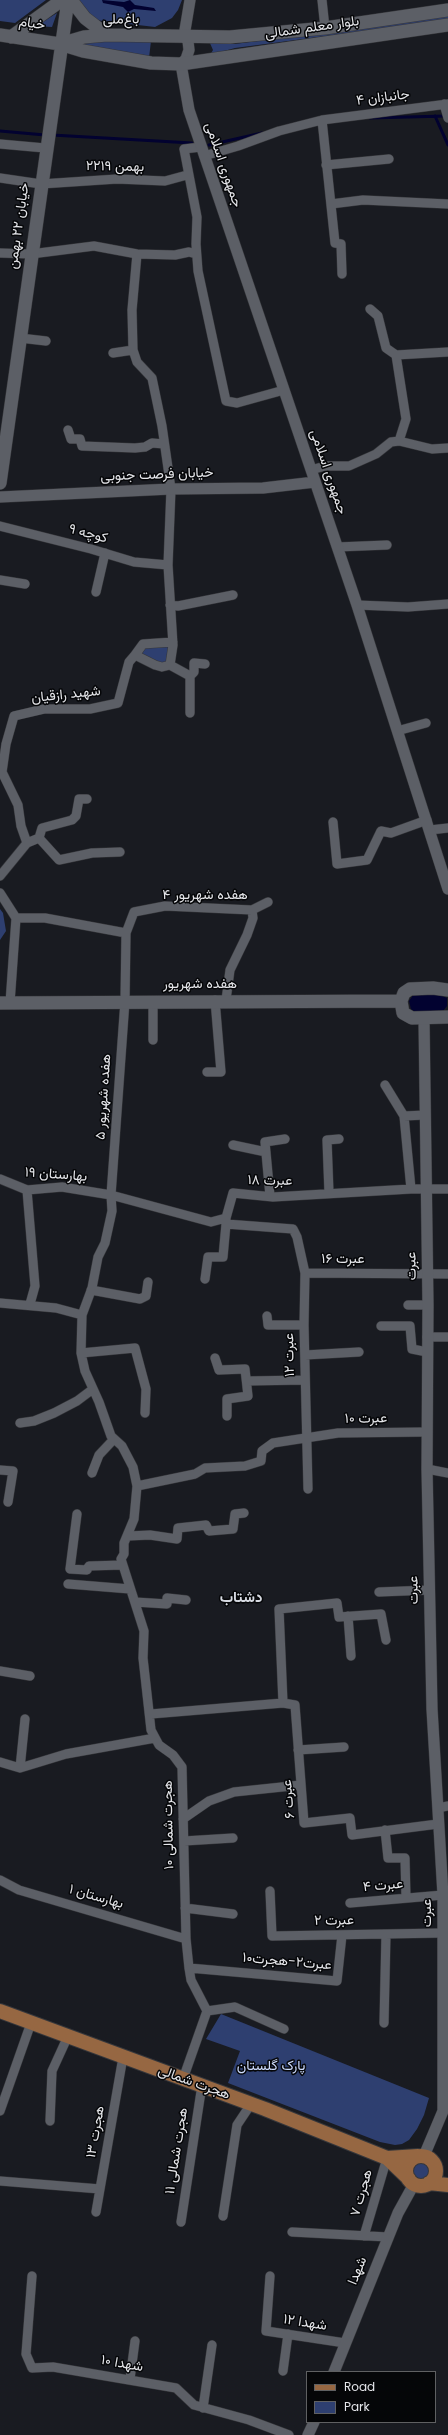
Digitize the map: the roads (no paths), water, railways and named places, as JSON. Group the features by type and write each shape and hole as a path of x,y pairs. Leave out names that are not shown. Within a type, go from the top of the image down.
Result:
{"main road":[{"path":"6,36 62,0"},
{"name":"خیابان ۲۲ بهمن","path":"0,483 45,148 68,0"},
{"path":"72,0 85,18 107,35"},
{"name":"بلوار معلم شمالی","path":"184,36 230,37 325,28 448,10"},
{"name":"بلوار معلم شمالی","path":"83,51 151,63 181,64 448,25"},
{"name":"باغ‌ملی","path":"60,44 84,37 107,35 184,36"},
{"name":"خیام","path":"6,36 60,44 83,51"},
{"path":"83,51 79,44 84,37"},
{"path":"448,990 433,988 410,989 404,993 401,1001 403,1013 412,1018 424,1019 448,1017"},
{"name":"هفده شهریور","path":"5,1003 220,1000 401,1001"},
{"name":"هجرت شمالی","path":"0,2011 202,2085 387,2158"},
{"path":"411,2181 407,2166 412,2159 425,2157"},
{"path":"425,2157 436,2170 433,2180 429,2184"},
{"path":"387,2158 425,2157 448,2173"},
{"path":"387,2158 411,2181 424,2185 448,2185"}],"street":[{"path":"181,64 186,59 189,50 188,41 184,36 190,0"},
{"path":"322,0 325,28"},
{"name":"جمهوری اسلامی","path":"181,64 189,110 357,605 448,890"},
{"path":"446,104 448,118"},
{"name":"جانبازان ۴","path":"187,175 184,150 203,152 238,146 279,131 322,120 446,104"},
{"path":"322,120 335,243 341,244 342,274"},
{"path":"0,144 45,148"},
{"path":"326,165 389,159"},
{"path":"187,175 195,199 197,217 196,254 226,402 237,403 284,390"},
{"name":"۲۲بهمن ۱۹","path":"0,178 41,184 97,179 165,181 187,175"},
{"path":"331,204 363,200 448,204"},
{"path":"0,253 31,254 94,246 137,254 175,255 189,252 196,254"},
{"path":"137,254 132,310 133,350 137,362 152,378 171,489 168,565 173,642 170,665"},
{"path":"370,309 378,316 386,348 396,355 448,352"},
{"path":"20,338 46,341"},
{"path":"113,353 133,350"},
{"path":"396,355 406,419 399,441"},
{"path":"68,430 71,439 80,439 82,446 135,448 145,447 152,443 164,444"},
{"path":"311,470 325,466 349,466 376,454 391,442 399,441 432,449 448,448"},
{"name":"خیابان فرصت جنوبی","path":"0,497 171,489 263,488 315,482"},
{"name":"کوچه ۹","path":"0,526 134,562 168,565"},
{"path":"337,547 387,545"},
{"path":"96,592 105,553"},
{"path":"0,580 25,584"},
{"path":"170,605 178,606 233,595"},
{"path":"357,605 408,607 448,604"},
{"path":"173,642 143,644 135,655 155,665 162,667 170,665 190,676"},
{"name":"شهید رازقیان","path":"27,843 20,826 18,805 2,772 3,744 14,716 44,709 90,709 118,703 129,662 135,655"},
{"path":"190,713 190,676 194,672 194,663 205,664"},
{"path":"397,731 426,723"},
{"path":"39,838 42,828 72,820 76,816 79,799 87,799"},
{"path":"333,822 336,864 367,860 381,831 391,833 428,825 448,828"},
{"path":"0,876 27,843 39,838"},
{"path":"39,838 59,860 92,853 120,852"},
{"path":"0,894 16,918 5,1003"},
{"name":"هفده شهریور ۴","path":"125,1001 126,933 134,912 165,906 252,910 268,902"},
{"path":"207,1072 221,1072 220,1000 230,970 247,935 253,918 252,910"},
{"path":"16,918 46,918 126,933"},
{"name":"هفده شهریور ۵","path":"81,1352 82,1315 91,1290 98,1257 106,1243 112,1211 111,1195 125,1001"},
{"path":"153,1001 153,1040"},
{"name":"عبرت","path":"424,1019 428,1305 426,1432 429,1590 432,1709 443,1807 438,1824 444,1938 445,2038 445,2114 425,2157"},
{"path":"385,1085 404,1116 411,1188"},
{"path":"404,1116 425,1115"},
{"path":"270,1196 265,1142 285,1139"},
{"path":"329,1193 327,1140 339,1139"},
{"path":"233,1144 266,1152"},
{"name":"بهارستان ۱۹","path":"0,1179 27,1190 62,1187 111,1195"},
{"name":"عبرت ۱۸","path":"226,1221 233,1193 270,1196 411,1188 448,1189"},
{"path":"27,1190 34,1286 30,1304"},
{"path":"111,1195 211,1222 226,1221 223,1257 208,1257 205,1280"},
{"name":"عبرت ۱۶","path":"226,1221 293,1229 297,1237 305,1273 448,1274"},
{"name":"عبرت ۱۲","path":"305,1273 304,1325 308,1489"},
{"path":"91,1290 140,1299 146,1296 148,1282"},
{"path":"0,1302 30,1304 56,1308 82,1315"},
{"path":"408,1305 428,1305"},
{"path":"267,1316 268,1325 304,1325"},
{"path":"381,1326 410,1326 412,1349 427,1352"},
{"path":"428,1337 448,1337"},
{"path":"81,1352 135,1348 146,1389 145,1413"},
{"name":"هجرت شمالی ۱۰","path":"81,1352 85,1371 114,1440 122,1446 133,1467 137,1486 134,1519 124,1543 122,1565 144,1631 144,1663 151,1714 151,1730 159,1745 172,1755 182,1767 186,1939 191,1980 207,2011"},
{"path":"305,1355 359,1352"},
{"path":"215,1358 219,1370 244,1367 248,1396 227,1399 228,1416"},
{"path":"247,1381 305,1380"},
{"path":"20,1423 34,1421 54,1413 77,1401 93,1389"},
{"name":"عبرت ۱۰","path":"137,1486 195,1474 205,1468 245,1466 261,1461 262,1451 273,1443 338,1433 426,1432"},
{"path":"92,1473 99,1455 114,1440"},
{"path":"427,1468 448,1473"},
{"path":"0,1470 13,1471 8,1502"},
{"path":"128,1536 150,1535 177,1539 178,1528 206,1525 209,1531 232,1529 234,1514 244,1513"},
{"path":"77,1514 70,1569 87,1570 89,1566 122,1565"},
{"path":"68,1584 130,1589"},
{"path":"379,1592 429,1590"},
{"path":"135,1602 167,1604 167,1598 186,1600"},
{"path":"151,1714 283,1703 279,1609 337,1603 339,1617 382,1614 386,1640"},
{"path":"348,1616 351,1656"},
{"path":"0,1671 30,1676"},
{"name":"عبرت ۶","path":"283,1703 295,1705 304,1823 350,1818 352,1835 438,1824"},
{"path":"20,1768 25,1719"},
{"path":"0,1762 20,1768 66,1754 156,1738"},
{"path":"298,1750 344,1746"},
{"path":"183,1818 209,1801 234,1792 301,1785"},
{"path":"386,1830 388,1858 405,1858 406,1898"},
{"path":"184,1841 233,1838"},
{"name":"بهارستان ۱","path":"0,1880 19,1890 186,1939"},
{"name":"عبرت ۲","path":"270,1891 272,1936 386,1934 444,1938"},
{"name":"عبرت ۴","path":"350,1903 442,1895"},
{"path":"185,1908 233,1914"},
{"path":"384,2023 386,1934"},
{"name":"عبرت۲-هجرت۱۰","path":"189,1968 337,1981 342,1935"},
{"path":"183,2079 207,2011 235,2007 284,2029"},
{"path":"0,2111 31,2022"},
{"path":"50,2121 52,2071 68,2036"},
{"name":"هجرت ۱۳","path":"96,2212 123,2057"},
{"name":"هجرت شمالی ۱۱","path":"181,2222 202,2085"},
{"path":"223,2216 237,2126 251,2104"},
{"name":"هجرت ۷","path":"364,2236 387,2158"},
{"path":"0,2181 100,2189"},
{"name":"شهدا","path":"334,2371 411,2181"},
{"path":"292,2232 388,2237"},
{"name":"شهدا ۱۰","path":"32,2276 26,2354 32,2368 53,2367 176,2388 194,2405 249,2420 289,2435"},
{"name":"شهدا ۱۲","path":"270,2276 266,2331 345,2343"},
{"path":"283,2371 288,2334"},
{"path":"130,2379 135,2341"},
{"path":"203,2408 212,2345"},
{"path":"308,2435 314,2423"}],"waterway":[{"path":"435,116 448,145"},
{"path":"370,118 446,116"},
{"path":"0,131 45,135"},
{"path":"209,145 262,133"},
{"path":"52,135 192,143"}],"district":[{"name":"دشتاب","path":"241,1598"}],"park label":[{"name":"پارک گلستان","path":"271,2066"}]}
